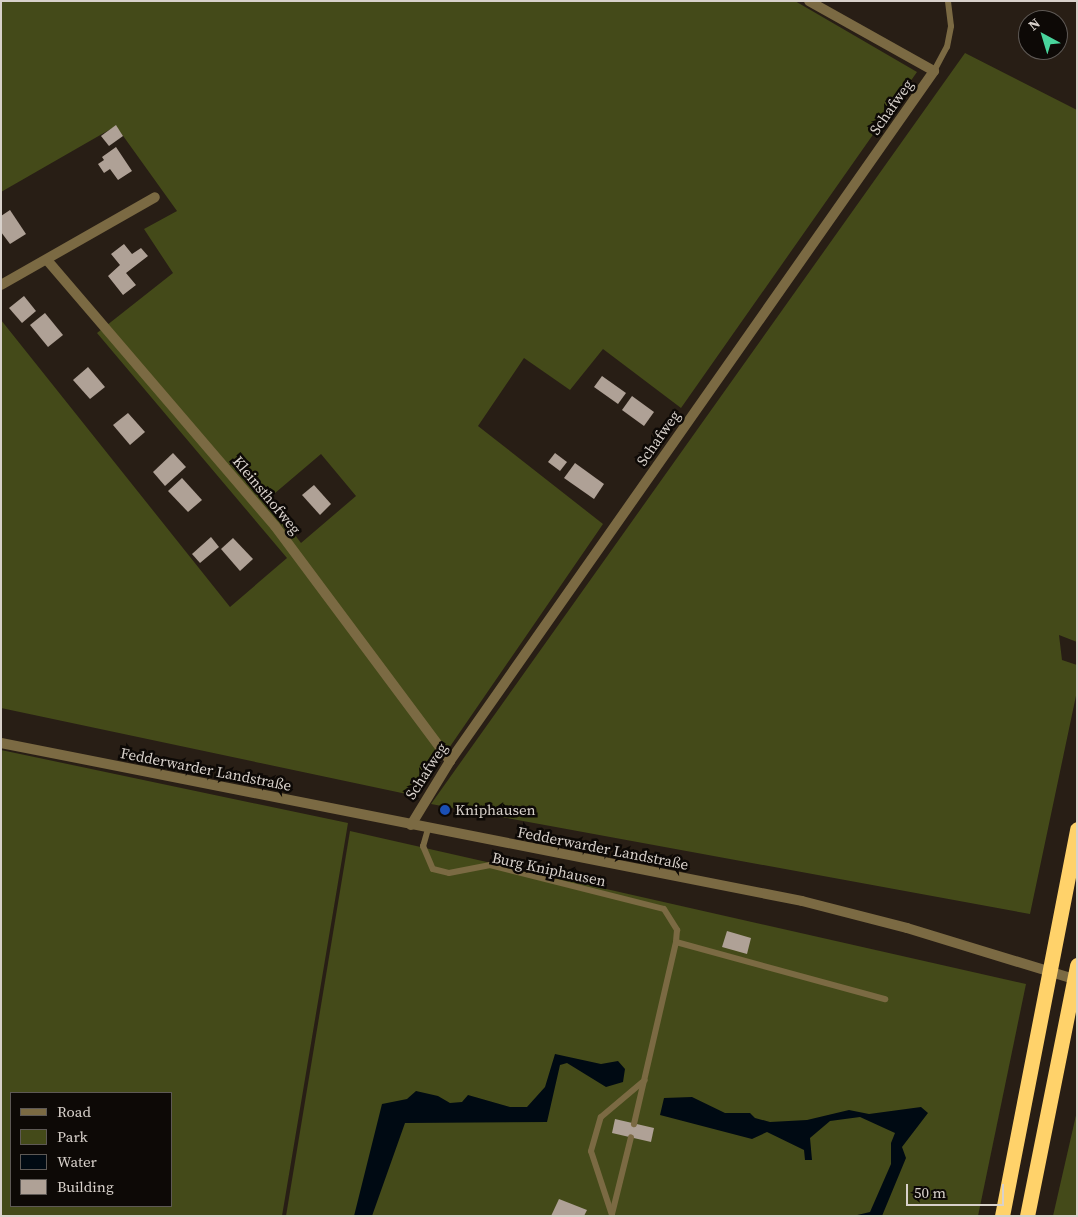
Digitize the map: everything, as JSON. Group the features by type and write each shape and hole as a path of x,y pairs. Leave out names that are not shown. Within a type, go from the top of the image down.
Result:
{"highway":[{"path":"1002,1216 1077,829"},
{"path":"1027,1216 1077,966"}],"street":[{"path":"808,1 934,71"},
{"name":"Schafweg","path":"411,825 450,761 934,71"},
{"path":"1,285 155,197"},
{"name":"Kleinsthofweg","path":"47,260 275,526 450,761"},
{"name":"Fedderwarder Landstraße","path":"1,743 411,825 428,830 802,901 1011,958 1077,980"}],"lane":[{"path":"934,71 946,47 951,26 948,1"},
{"name":"Burg Kniphausen","path":"428,830 424,846 433,868 449,874 490,865 664,909 677,930 676,942 634,1124"},
{"path":"676,942 885,999"},
{"path":"612,1215 591,1151 600,1117 645,1080"},
{"path":"612,1215 631,1137"}],"green space":[{"path":"1,1 795,1 917,72 681,408 603,349 570,390 524,358 478,426 603,524 416,796 1,708 1,320 230,607 287,558 97,333 173,273 144,229 177,211 116,126 1,192","holes":["321,454 356,496 301,543 268,499"]},
{"path":"965,53 1077,110 1077,642 1059,635 1062,660 1077,665 1077,691 1030,914 431,804"},
{"path":"1,750 348,823 282,1216 1,1216"},
{"path":"350,831 1026,984 978,1216 286,1216"},
{"path":"1077,1111 1077,1216 1053,1216"}],"water":[{"path":"555,1054 601,1064 618,1061 625,1069 623,1082 606,1087 567,1063 560,1065 547,1122 405,1123 372,1216 354,1216 382,1104 407,1099 416,1091 438,1096 450,1103 462,1102 468,1095 510,1107 527,1107 545,1087"},
{"path":"692,1097 725,1113 750,1113 755,1118 770,1122 807,1120 849,1110 869,1114 921,1107 928,1113 902,1147 906,1158 882,1216 853,1216 870,1212 891,1164 891,1143 895,1133 860,1117 830,1121 810,1138 812,1160 805,1160 804,1150 767,1132 752,1139 660,1115 664,1098"}],"building":[{"path":"116,125 123,136 109,146 101,136"},
{"path":"116,147 132,171 118,180 110,169 104,173 98,164 104,160 102,157"},
{"path":"10,210 26,234 10,244 1,232 1,216"},
{"path":"124,244 132,254 141,248 148,256 126,273 136,285 123,295 108,276 120,265 111,254"},
{"path":"24,296 36,311 22,323 9,308"},
{"path":"45,313 63,335 48,347 30,325"},
{"path":"88,367 105,387 90,399 73,380"},
{"path":"602,376 626,393 618,404 594,387"},
{"path":"632,396 654,412 644,426 622,410"},
{"path":"128,413 145,432 130,445 113,425"},
{"path":"173,453 186,467 165,486 153,472"},
{"path":"555,453 567,462 560,471 548,462"},
{"path":"575,463 604,484 594,499 564,478"},
{"path":"182,478 202,500 188,512 168,491"},
{"path":"314,485 331,504 320,515 302,495"},
{"path":"211,537 219,547 200,563 192,554"},
{"path":"233,538 253,559 240,571 221,549"},
{"path":"727,931 751,938 747,954 722,947"},
{"path":"615,1119 654,1128 651,1142 612,1133"},
{"path":"559,1199 587,1210 584,1216 551,1216"}],"place":[{"name":"Kniphausen","path":"445,810"}]}
